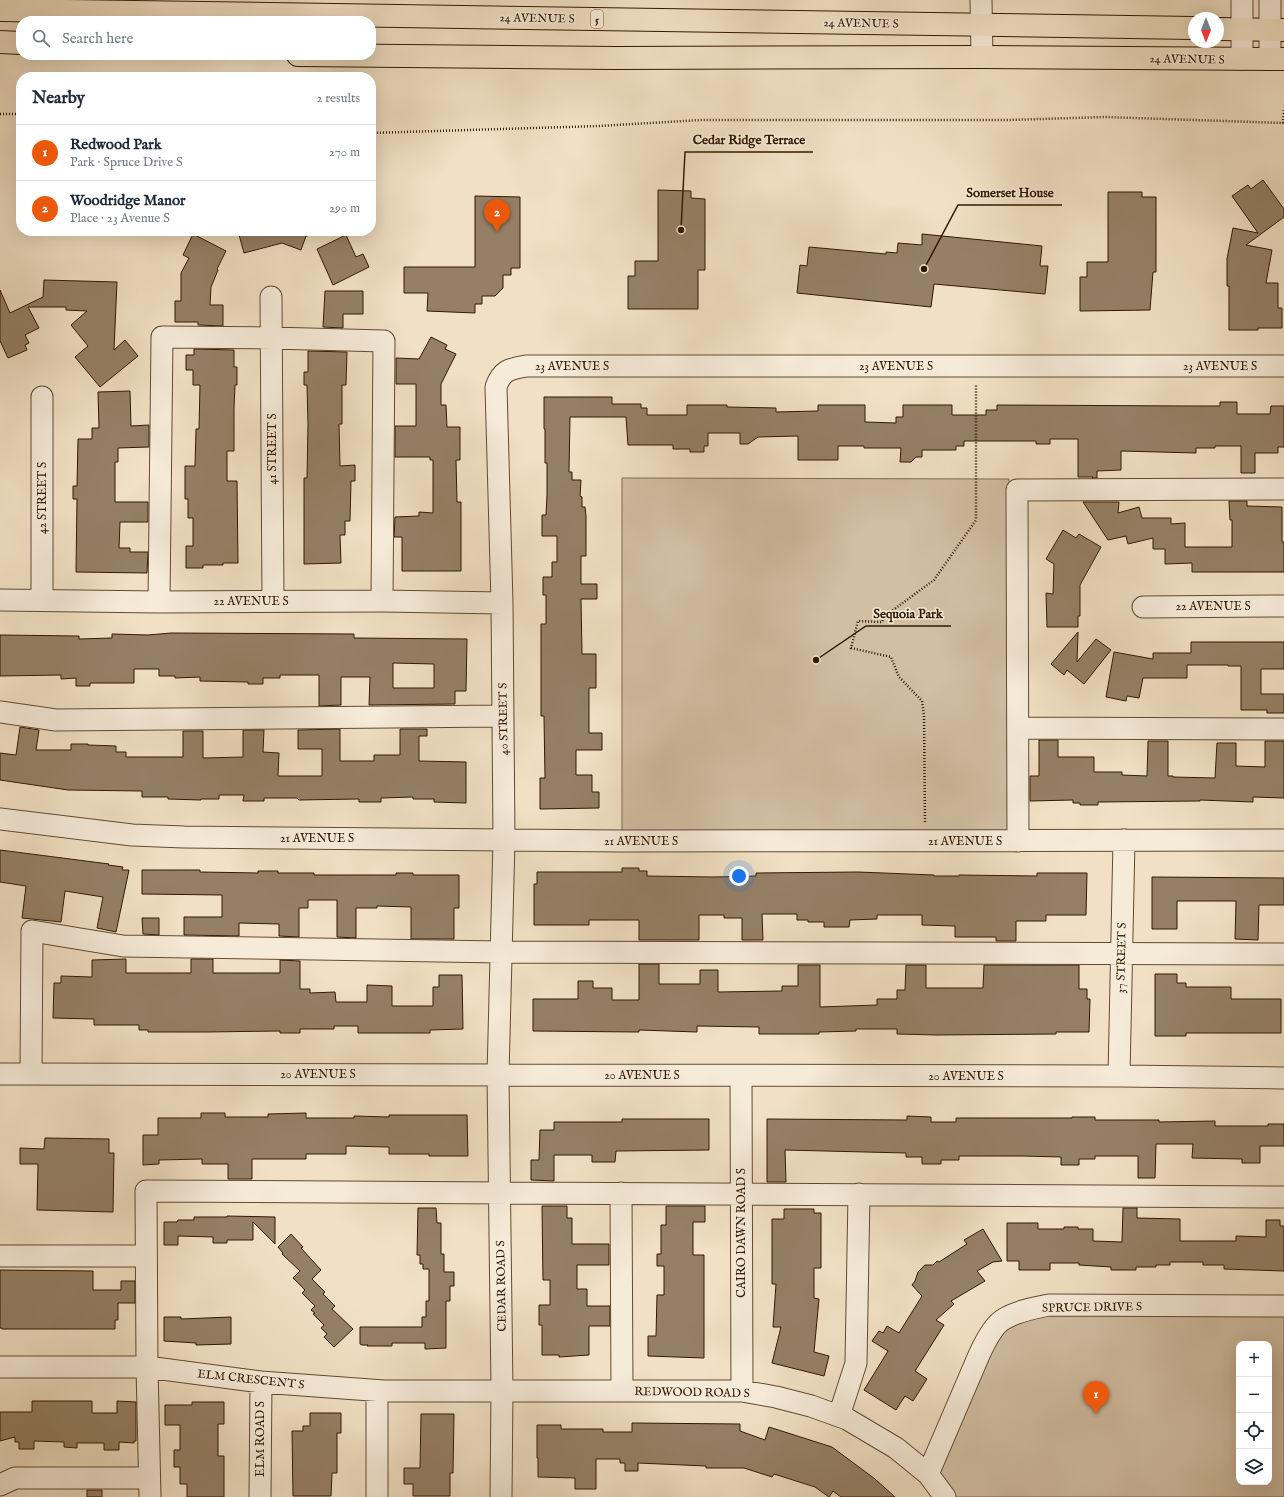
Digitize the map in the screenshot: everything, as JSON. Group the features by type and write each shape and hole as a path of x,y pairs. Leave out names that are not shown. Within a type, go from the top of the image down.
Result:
{"main road":[{"name":"24 AVENUE S","path":"0,10 1188,28"},
{"path":"1224,29 1277,30"},
{"path":"0,42 16,43"},
{"name":"24 AVENUE S","path":"376,56 615,58 982,56 1277,59"}],"street":[{"path":"981,0 982,56"},
{"path":"1242,0 1242,59"},
{"path":"1270,0 1277,30 1277,59"},
{"name":"41 STREET S","path":"271,297 273,601"},
{"path":"159,602 162,337 384,341 382,601"},
{"name":"23 AVENUE S","path":"509,369 526,366 1284,366"},
{"name":"40 STREET S","path":"498,1075 504,840 502,603 496,387 500,376 509,369"},
{"name":"42 STREET S","path":"42,397 42,600"},
{"path":"1018,841 1017,490 1284,489"},
{"name":"22 AVENUE S","path":"0,600 159,602 382,601 502,603"},
{"name":"22 AVENUE S","path":"1143,607 1284,606"},
{"path":"0,712 56,720 503,716"},
{"path":"1018,728 1284,729"},
{"name":"21 AVENUE S","path":"0,819 158,837 504,840 1284,840"},
{"name":"37 STREET S","path":"1119,1076 1124,840"},
{"path":"31,1074 32,931 123,946 501,952 1121,955 1284,954"},
{"name":"20 AVENUE S","path":"0,1074 1119,1076 1284,1078"},
{"name":"CEDAR ROAD S","path":"498,1075 502,1391 501,1497"},
{"name":"CAIRO DAWN ROAD S","path":"741,1076 742,1391"},
{"path":"0,1485 15,1478 149,1487 146,1191 1284,1197"},
{"path":"621,1193 622,1391"},
{"path":"839,1416 856,1363 859,1194"},
{"path":"0,1256 146,1256"},
{"name":"SPRUCE DRIVE S","path":"928,1474 979,1355 988,1337 1002,1320 1026,1310 1049,1305 1284,1306"},
{"name":"ELM CRESCENT S","path":"0,1367 147,1367 261,1382 377,1391 502,1391"},
{"name":"ELM ROAD S","path":"260,1497 261,1382"},
{"path":"377,1391 377,1497"},
{"name":"REDWOOD ROAD S","path":"502,1391 742,1391 776,1397 811,1406 847,1419 896,1448 928,1474 945,1497"}],"path":[{"path":"376,133 599,126 701,120 1008,120 1105,118 1284,123 1284,110"},
{"path":"0,114 16,114"},
{"path":"925,841 924,715 922,701 899,677 891,657 851,648 858,620 882,622 885,616 934,580 976,520 976,366"}],"shaded area":[{"path":"622,478 1009,479 1009,841 622,841"},
{"path":"1284,1306 1284,1497 945,1497 928,1474 979,1355 1026,1310"}],"building":[{"path":"1263,180 1284,209 1284,217 1246,245 1272,250 1266,283 1278,283 1278,308 1282,308 1282,328 1229,330 1229,286 1227,286 1227,259 1233,228 1258,233 1232,196 1248,185 1251,189"},
{"path":"658,190 691,191 691,198 705,199 705,270 698,270 698,309 628,309 628,276 635,276 635,261 658,261"},
{"path":"1108,192 1142,192 1142,197 1156,197 1156,272 1153,272 1150,310 1080,311 1080,277 1087,277 1087,262 1108,262"},
{"path":"475,196 520,197 520,268 511,268 511,275 503,275 503,288 495,296 482,296 482,304 475,304 475,313 427,311 428,293 404,293 404,267 475,267"},
{"path":"922,234 1042,246 1040,266 1048,266 1045,294 934,284 931,307 797,293 800,265 807,266 809,247 886,254 886,252 897,253 898,243 922,245"},
{"path":"192,236 197,236 226,251 217,269 218,270 211,287 210,305 223,305 223,326 198,325 198,322 175,322 175,301 181,301 181,273 189,258 183,255"},
{"path":"239,236 306,236 301,250 282,243 244,253"},
{"path":"346,236 356,257 363,254 369,267 333,285 317,249"},
{"path":"44,280 117,282 114,350 125,340 138,356 100,387 75,357 88,346 71,325 87,311 66,310 66,307 28,307 39,328 25,335 29,343 25,345 27,350 8,358 0,341 0,290 10,313 43,297"},
{"path":"325,291 363,291 363,314 343,314 343,328 323,327"},
{"path":"431,337 447,345 445,349 456,354 441,384 441,405 446,405 447,427 460,427 460,460 456,460 457,502 461,502 461,571 402,571 402,537 394,537 395,517 419,516 419,512 433,513 433,460 430,460 430,457 395,457 395,426 416,426 416,384 396,384 396,358 419,359"},
{"path":"194,349 234,350 234,367 237,367 237,385 235,385 234,408 234,451 227,451 227,481 237,481 238,563 203,565 203,568 186,568 186,546 193,546 193,518 188,518 188,499 185,499 185,466 195,466 196,429 199,429 200,385 193,385 193,370 186,370 186,355 194,355"},
{"path":"308,351 347,352 346,385 342,385 342,424 339,424 340,466 355,465 355,481 351,481 350,521 345,521 345,535 340,535 341,563 304,564 304,478 307,478 308,424 307,385 304,385 304,372 308,372"},
{"path":"130,391 131,426 149,425 149,447 118,448 118,462 115,462 115,502 148,502 148,522 120,522 119,548 130,548 130,552 148,552 147,573 76,572 77,499 73,499 73,486 77,486 78,439 92,439 92,428 99,428 98,392"},
{"path":"544,397 612,397 612,404 641,404 641,408 647,408 647,415 687,415 687,405 727,405 727,407 776,408 776,412 818,411 818,405 865,405 865,422 896,423 896,417 903,417 903,405 952,405 952,415 986,415 986,410 997,410 997,405 1220,406 1220,402 1237,402 1237,414 1270,414 1271,406 1284,406 1284,447 1278,447 1278,453 1255,453 1255,473 1241,473 1241,446 1196,448 1196,453 1121,451 1121,470 1097,471 1097,478 1092,478 1093,477 1078,477 1078,439 1050,439 1050,444 1036,444 1036,441 964,441 964,446 956,446 956,450 922,450 922,457 916,457 911,462 900,462 901,448 838,446 838,460 798,460 798,436 758,437 748,444 740,444 740,433 708,433 708,446 704,446 704,452 690,452 690,449 673,449 673,445 628,445 626,417 570,417 569,472 572,472 572,480 581,480 580,496 582,497 582,507 585,507 586,516 586,556 581,556 581,584 597,584 597,599 581,599 582,654 596,654 596,688 589,688 589,733 602,733 602,750 576,750 576,775 592,775 592,792 599,792 599,808 540,809 540,778 545,778 544,716 541,716 541,624 546,624 546,595 543,595 543,577 552,577 552,562 557,562 557,536 542,536 542,515 546,515 547,495"},
{"path":"1229,501 1247,501 1247,506 1282,507 1284,572 1192,572 1192,563 1165,564 1165,549 1153,549 1153,538 1128,544 1126,536 1108,540 1083,502 1119,502 1118,513 1139,507 1142,518 1171,518 1171,524 1185,523 1185,547 1232,547 1232,520 1230,520"},
{"path":"1063,530 1076,538 1079,534 1101,547 1080,585 1080,616 1078,616 1078,627 1047,627 1046,593 1053,594 1054,564 1046,559"},
{"path":"1078,632 1077,662 1096,639 1111,650 1084,684 1067,670 1064,675 1051,664"},
{"path":"171,633 354,634 354,638 467,639 466,691 455,691 455,704 369,705 370,677 341,677 341,705 319,706 319,675 280,675 280,678 263,678 263,684 248,684 248,682 200,681 200,677 175,678 175,676 159,676 159,669 134,669 134,683 90,683 90,686 76,686 76,678 61,679 61,675 0,676 0,635 79,636 79,639 112,638 112,634 148,635","holes":["393,663 434,664 434,688 393,688"]},
{"path":"1191,642 1284,642 1284,669 1261,669 1261,694 1284,694 1284,713 1267,713 1267,710 1241,710 1241,666 1187,665 1187,678 1143,678 1139,698 1127,696 1126,701 1106,697 1114,652 1153,659 1153,653 1191,653"},
{"path":"20,727 39,730 36,750 71,750 71,744 116,746 116,752 126,752 126,757 183,757 183,731 203,731 203,758 243,757 243,730 264,730 263,752 279,753 278,776 322,776 322,749 298,749 298,730 340,729 340,761 374,761 374,755 400,755 400,729 427,729 427,736 419,736 419,761 466,762 466,803 434,802 434,799 413,799 413,797 381,798 381,802 359,802 359,799 299,800 297,798 264,798 264,801 243,801 244,795 219,795 219,799 201,800 168,799 168,797 142,797 142,791 68,790 0,780 0,753 16,755"},
{"path":"1039,740 1058,740 1058,757 1094,757 1094,772 1122,772 1122,775 1147,776 1148,741 1168,741 1168,776 1215,778 1217,743 1236,743 1236,766 1265,767 1265,741 1284,741 1284,798 1253,797 1253,802 1200,800 1098,802 1098,805 1080,805 1080,803 1073,803 1073,800 1030,801 1030,776 1039,776"},
{"path":"0,850 109,864 108,865 123,867 122,870 129,870 116,932 97,928 103,897 65,891 61,922 22,918 26,886 0,882"},
{"path":"622,868 639,868 639,871 647,871 647,876 714,877 756,876 756,873 858,872 934,876 1037,876 1037,873 1087,873 1086,915 1046,915 1046,921 1016,921 1016,941 996,941 996,937 955,937 955,926 922,925 922,915 877,915 877,919 850,920 849,927 824,927 824,922 797,920 797,914 762,914 763,940 742,940 742,918 724,918 724,915 699,915 699,940 639,940 639,920 589,920 589,925 534,925 534,884 537,884 537,872 622,872"},
{"path":"142,870 200,870 200,872 258,873 258,871 278,871 278,873 314,873 314,875 396,875 396,873 413,873 413,875 459,875 459,908 454,908 454,939 411,939 411,907 377,906 377,908 356,908 356,938 337,937 337,900 308,900 308,908 299,908 299,937 279,936 279,924 239,923 239,936 184,935 184,917 222,917 222,895 142,894"},
{"path":"1152,877 1284,878 1284,905 1259,905 1258,940 1235,939 1236,901 1177,901 1177,929 1152,929"},
{"path":"142,918 159,918 159,935 143,934"},
{"path":"126,959 126,973 191,973 191,959 213,959 213,973 280,973 280,960 300,961 300,989 310,989 310,993 335,992 336,1002 367,1002 367,985 392,986 392,1006 433,1006 433,987 439,987 439,975 462,975 463,1029 430,1030 430,1033 358,1033 358,1026 334,1026 334,1029 300,1029 300,1033 280,1033 280,1031 148,1032 148,1030 139,1030 139,1025 94,1025 94,1019 53,1018 54,983 61,983 61,976 92,977 92,960"},
{"path":"639,964 659,964 659,984 700,984 700,970 718,970 718,992 782,991 782,986 798,986 798,965 820,965 820,1007 877,1005 877,999 897,999 897,990 905,990 906,965 926,965 926,988 983,988 984,965 1079,965 1079,989 1087,989 1087,999 1090,999 1089,1032 1056,1032 1056,1034 937,1035 897,1034 897,1029 856,1029 856,1031 819,1032 819,1034 759,1034 759,1027 697,1026 697,1032 639,1030 639,1032 533,1031 533,999 578,999 578,981 593,981 593,988 612,988 612,1000 639,1000"},
{"path":"1155,974 1177,974 1177,983 1186,983 1186,987 1231,987 1231,999 1281,999 1281,1033 1186,1033 1186,1036 1155,1036"},
{"path":"201,1113 225,1113 225,1117 268,1117 268,1114 306,1113 306,1118 354,1118 354,1116 389,1117 389,1115 467,1115 468,1156 389,1154 389,1147 346,1146 346,1154 306,1154 306,1159 252,1159 252,1179 228,1179 228,1164 202,1164 202,1159 159,1160 159,1164 143,1165 143,1135 158,1135 158,1118 201,1118"},
{"path":"907,1116 931,1117 931,1122 956,1122 956,1118 1095,1117 1095,1120 1159,1120 1159,1122 1215,1121 1215,1126 1268,1126 1268,1124 1284,1124 1284,1146 1260,1146 1260,1163 1242,1163 1242,1159 1192,1158 1193,1144 1156,1144 1155,1178 1138,1178 1138,1156 1095,1156 1095,1159 1079,1159 1079,1165 1061,1165 1061,1157 1022,1156 959,1156 959,1160 941,1160 941,1164 922,1164 922,1157 906,1157 906,1153 785,1150 786,1182 767,1182 767,1119 907,1120"},
{"path":"622,1119 709,1119 709,1150 616,1151 615,1162 592,1162 592,1155 554,1155 554,1181 531,1180 531,1160 539,1160 540,1130 554,1130 554,1122 622,1122"},
{"path":"45,1138 109,1139 109,1153 114,1153 113,1212 37,1210 38,1164 20,1164 20,1148 44,1149"},
{"path":"542,1206 567,1206 567,1218 572,1218 572,1244 609,1244 609,1265 577,1265 577,1289 587,1289 587,1306 610,1306 610,1326 589,1326 589,1355 559,1357 559,1355 542,1355 542,1325 539,1325 539,1305 550,1305 550,1280 543,1280"},
{"path":"666,1206 705,1206 705,1222 693,1222 693,1255 704,1255 704,1358 648,1356 648,1336 656,1336 657,1295 664,1295 664,1266 657,1266 657,1254 661,1254 661,1225 666,1225"},
{"path":"418,1208 436,1208 437,1223 441,1223 441,1254 444,1254 444,1272 454,1272 454,1286 450,1286 450,1301 446,1301 446,1348 425,1349 425,1343 392,1343 392,1346 362,1345 360,1344 360,1327 422,1327 422,1317 426,1317 426,1301 429,1301 429,1269 423,1269 423,1264 420,1264 420,1255 417,1255"},
{"path":"1123,1208 1137,1208 1137,1218 1180,1219 1180,1241 1236,1241 1236,1236 1266,1237 1266,1220 1280,1220 1280,1226 1284,1226 1284,1271 1224,1269 1224,1265 1203,1265 1203,1262 1170,1262 1170,1265 1136,1267 1136,1270 1111,1270 1111,1267 1079,1265 1079,1263 1050,1263 1050,1270 1019,1270 1019,1261 1007,1261 1007,1223 1038,1223 1038,1229 1064,1229 1064,1227 1078,1227 1078,1229 1093,1229 1093,1241 1122,1242"},
{"path":"784,1209 814,1209 814,1213 821,1213 821,1268 814,1268 814,1298 819,1299 814,1352 829,1356 824,1376 772,1363 781,1327 773,1327 776,1284 772,1284 772,1219 784,1219"},
{"path":"194,1217 275,1217 275,1244 253,1222 253,1240 227,1240 227,1243 213,1243 213,1237 178,1236 178,1245 164,1245 164,1222 194,1220"},
{"path":"983,1229 1002,1261 993,1262 977,1271 985,1281 951,1301 954,1304 936,1320 944,1325 915,1371 927,1379 913,1401 905,1396 896,1410 864,1390 888,1351 872,1341 879,1331 883,1333 887,1326 899,1333 922,1296 912,1285 918,1272 925,1265 933,1265 937,1261 939,1262 967,1244 964,1240"},
{"path":"291,1234 303,1247 301,1248 321,1270 312,1279 325,1292 323,1294 335,1306 332,1309 353,1329 334,1347 324,1337 327,1334 321,1328 324,1325 311,1310 315,1306 302,1293 305,1290 293,1278 300,1271 282,1254 283,1253 278,1247"},
{"path":"0,1270 93,1271 93,1290 121,1290 121,1281 135,1281 135,1303 118,1303 118,1320 115,1320 115,1329 2,1329 0,1328"},
{"path":"164,1317 181,1317 181,1319 231,1317 231,1344 196,1345 196,1343 164,1341"},
{"path":"32,1401 92,1401 92,1413 117,1413 117,1401 136,1402 136,1441 134,1441 134,1443 119,1442 119,1450 104,1450 104,1443 77,1443 77,1448 64,1447 64,1442 34,1441 34,1449 19,1449 19,1442 15,1442 15,1437 0,1441 0,1412 32,1412"},
{"path":"192,1402 224,1402 224,1424 218,1424 218,1456 224,1456 224,1497 187,1497 187,1484 180,1484 180,1467 174,1467 174,1450 180,1450 180,1425 165,1425 165,1405 192,1405"},
{"path":"310,1413 341,1413 341,1433 337,1433 337,1473 332,1473 331,1496 293,1496 292,1431 303,1431 303,1426 310,1426"},
{"path":"421,1414 454,1414 453,1473 450,1473 450,1496 413,1496 413,1484 404,1484 404,1468 420,1468"},
{"path":"632,1423 740,1424 740,1431 765,1440 769,1427 832,1447 875,1479 895,1497 841,1497 833,1491 829,1497 815,1487 774,1474 772,1477 744,1468 706,1468 706,1466 638,1463 638,1471 625,1471 625,1463 620,1463 620,1459 596,1459 596,1489 575,1489 575,1478 538,1477 537,1425 561,1425 561,1429 603,1429 603,1432 632,1432"},
{"path":"87,1490 102,1490 102,1497 87,1497"}],"place":[{"name":"Cedar Ridge Terrace","path":"681,230"},
{"name":"Woodridge Manor","path":"497,232"},
{"name":"Somerset House","path":"924,269"},
{"name":"Sequoia Park","path":"816,660"},
{"name":"Redwood Park","path":"1096,1414"}]}
